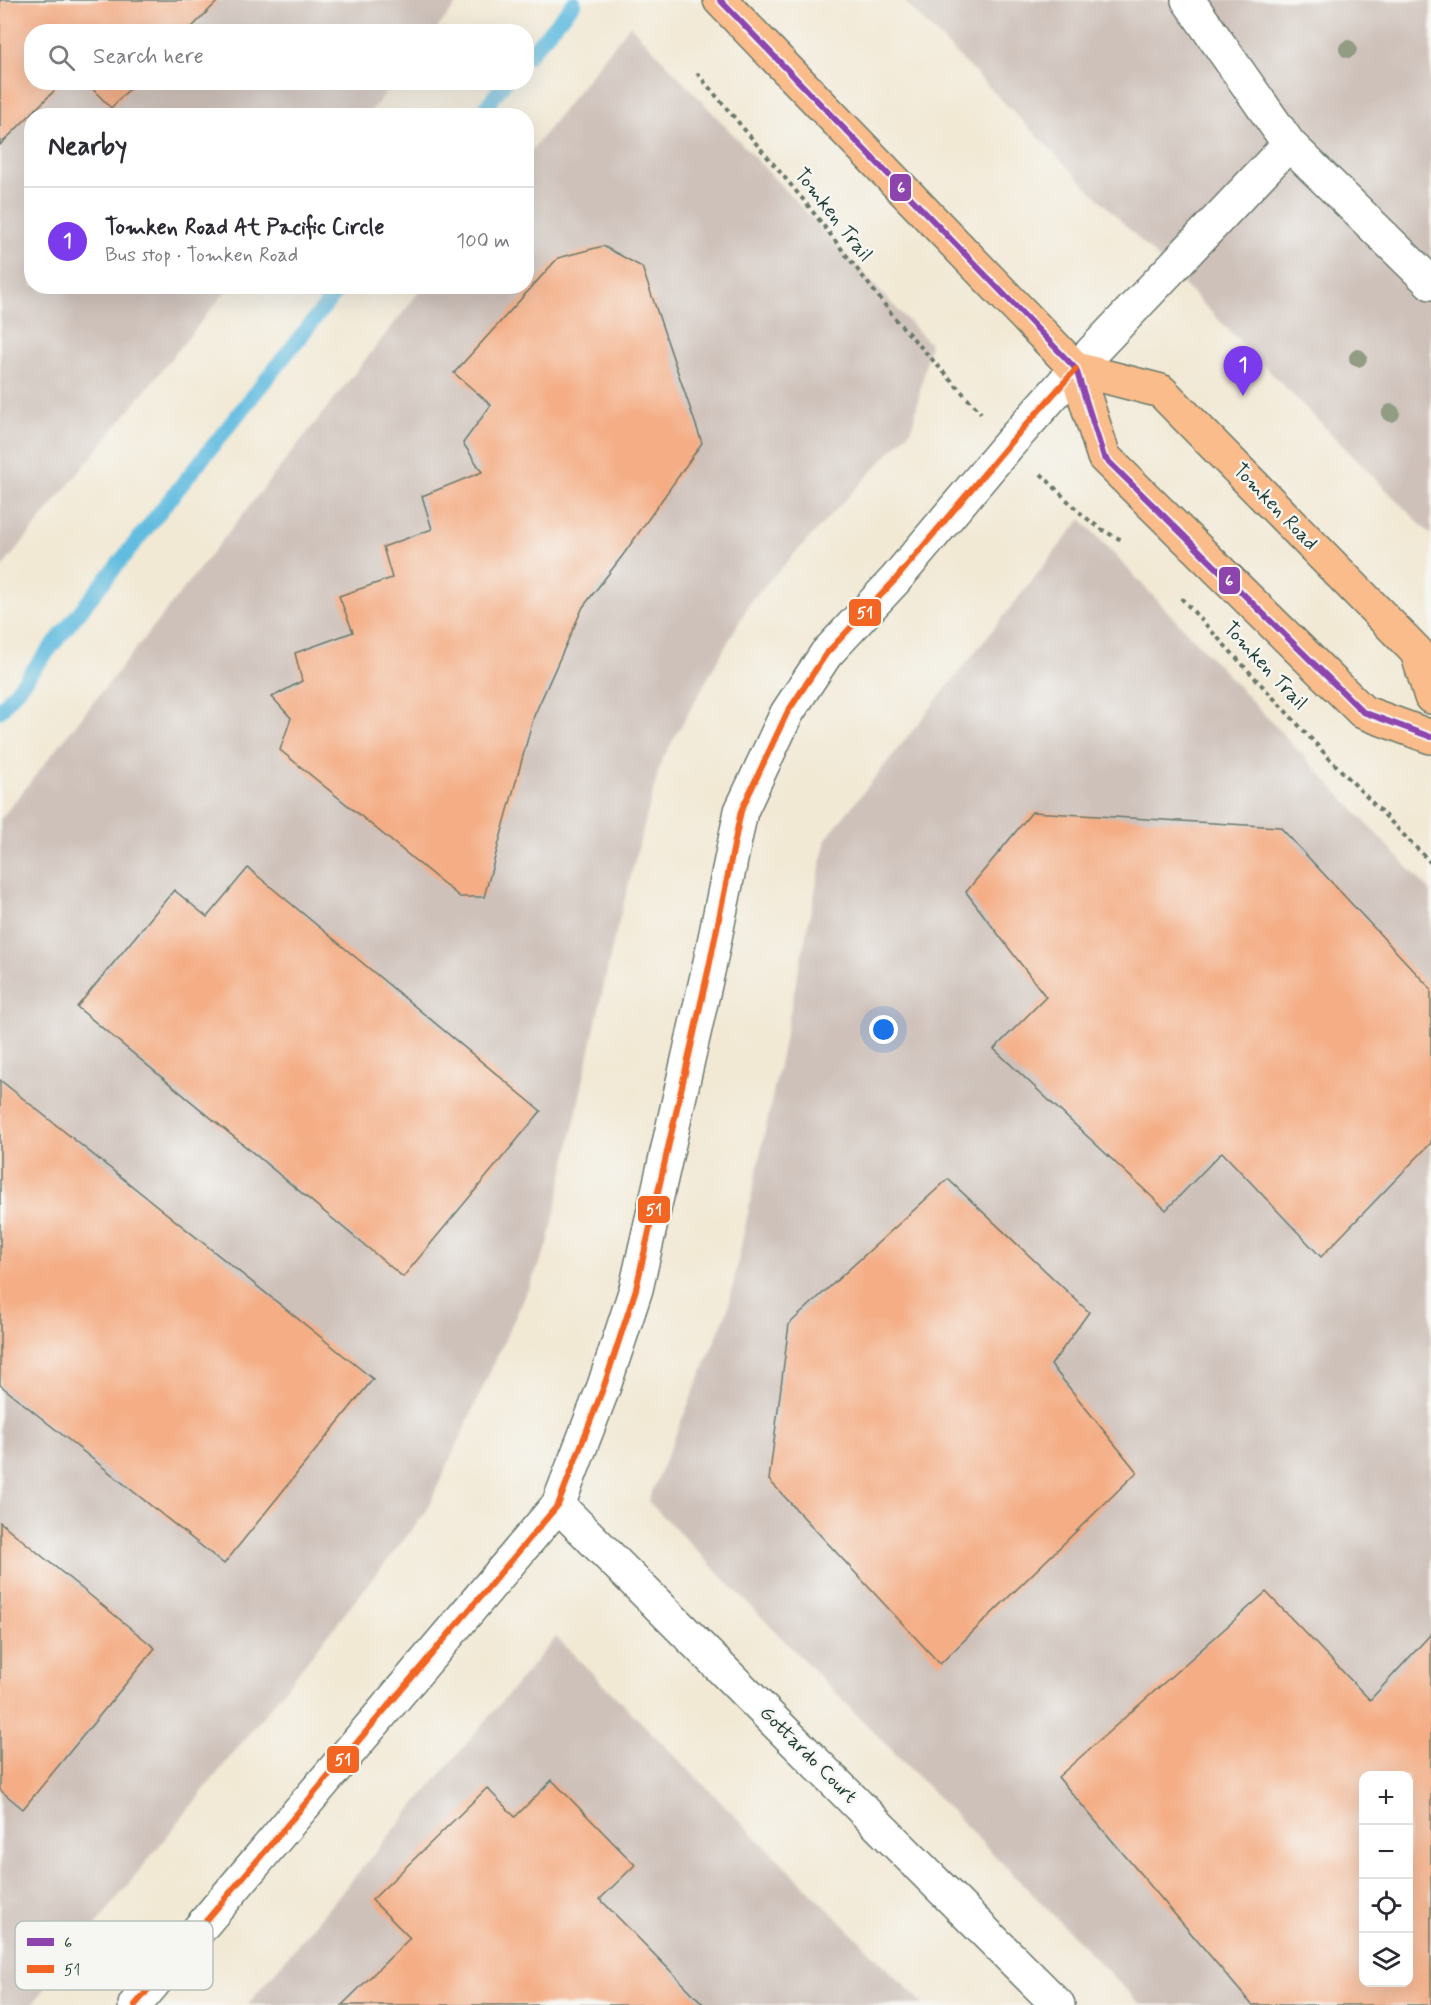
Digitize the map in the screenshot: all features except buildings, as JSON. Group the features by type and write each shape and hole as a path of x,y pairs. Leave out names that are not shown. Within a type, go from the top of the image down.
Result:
{"main road":[{"path":"720,0 1076,369 1104,457 1363,712 1431,737"},
{"name":"Tomken Road","path":"1076,369 1161,391 1417,652 1431,697"}],"street":[{"path":"1188,0 1289,144 1431,283"},
{"path":"206,1921 558,1505 604,1386 636,1289 709,968 741,811 787,713 826,654 894,580 1002,452 1076,369 1289,144"},
{"name":"Gottardo Court","path":"558,1505 1058,2005"},
{"path":"135,2005 148,1990"}],"path":[{"name":"Tomken Trail","path":"697,73 799,194 891,313 945,375"},
{"path":"1068,502 1107,534 1129,542"},
{"name":"Tomken Trail","path":"1177,593 1328,757 1431,863"}],"shaded area":[{"path":"0,0 460,0 441,24 24,24 24,90 388,90 373,108 24,108 24,294 223,294 0,570"},
{"path":"903,0 1431,0 1431,535"},
{"path":"630,25 930,344 912,429 752,599 661,762 613,943 548,1245 426,1512 99,1921 15,1921 15,1990 44,1990 32,2005 0,2005 0,820 417,294 534,294 534,147"},
{"path":"1081,519 1431,892 1431,2005 1141,2005 648,1501 728,1309 826,839"},
{"path":"556,1637 924,2005 247,2005"}],"waterway":[{"path":"534,49 574,3"},
{"path":"485,108 499,90"},
{"path":"0,711 335,294"}],"transit line":[{"name":"6","path":"720,0 1076,369 1104,457 1363,712 1431,737"},
{"name":"51","path":"206,1921 558,1505 604,1386 636,1289 709,967 741,811 787,713 826,654 895,580 1010,443 1076,369"},
{"name":"51","path":"135,2005 148,1990"}],"place":[{"name":"Tomken Road At Pacific Circle","path":"1243,396"}]}
